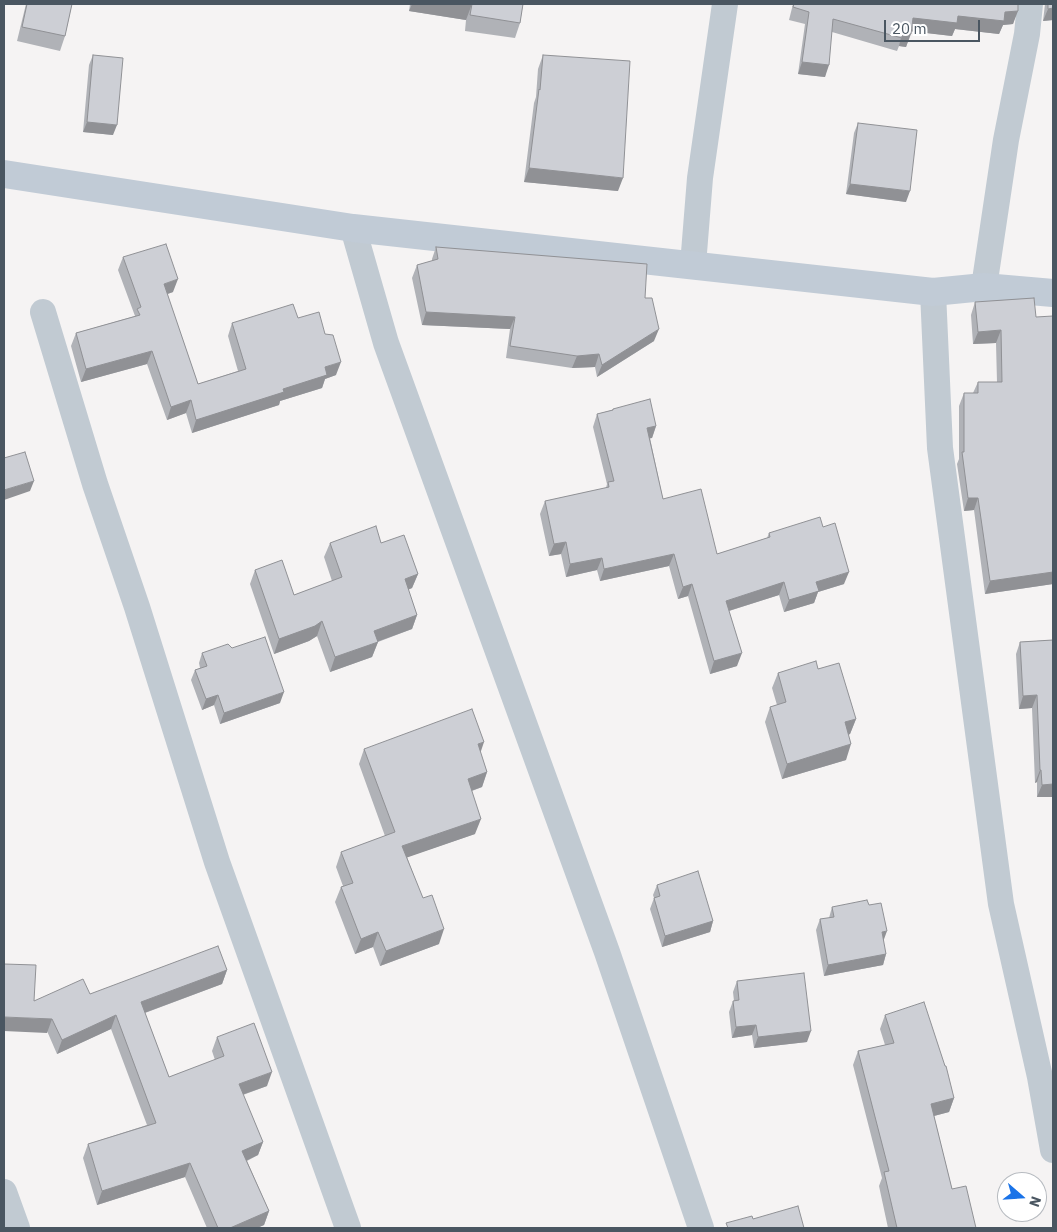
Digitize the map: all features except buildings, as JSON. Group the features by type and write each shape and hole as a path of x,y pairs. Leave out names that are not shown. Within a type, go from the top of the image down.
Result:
{"street":[{"path":"693,265 700,178 725,4"},
{"path":"984,287 1006,140 1027,34 1030,4"},
{"path":"4,174 353,228 933,292 984,287 1053,293"},
{"path":"353,228 386,343 607,952 700,1228"},
{"path":"933,292 940,448 1000,894 1040,1077 1053,1150"},
{"path":"44,312 95,484 137,607 218,862 348,1228"},
{"path":"4,1192 17,1228"}]}
